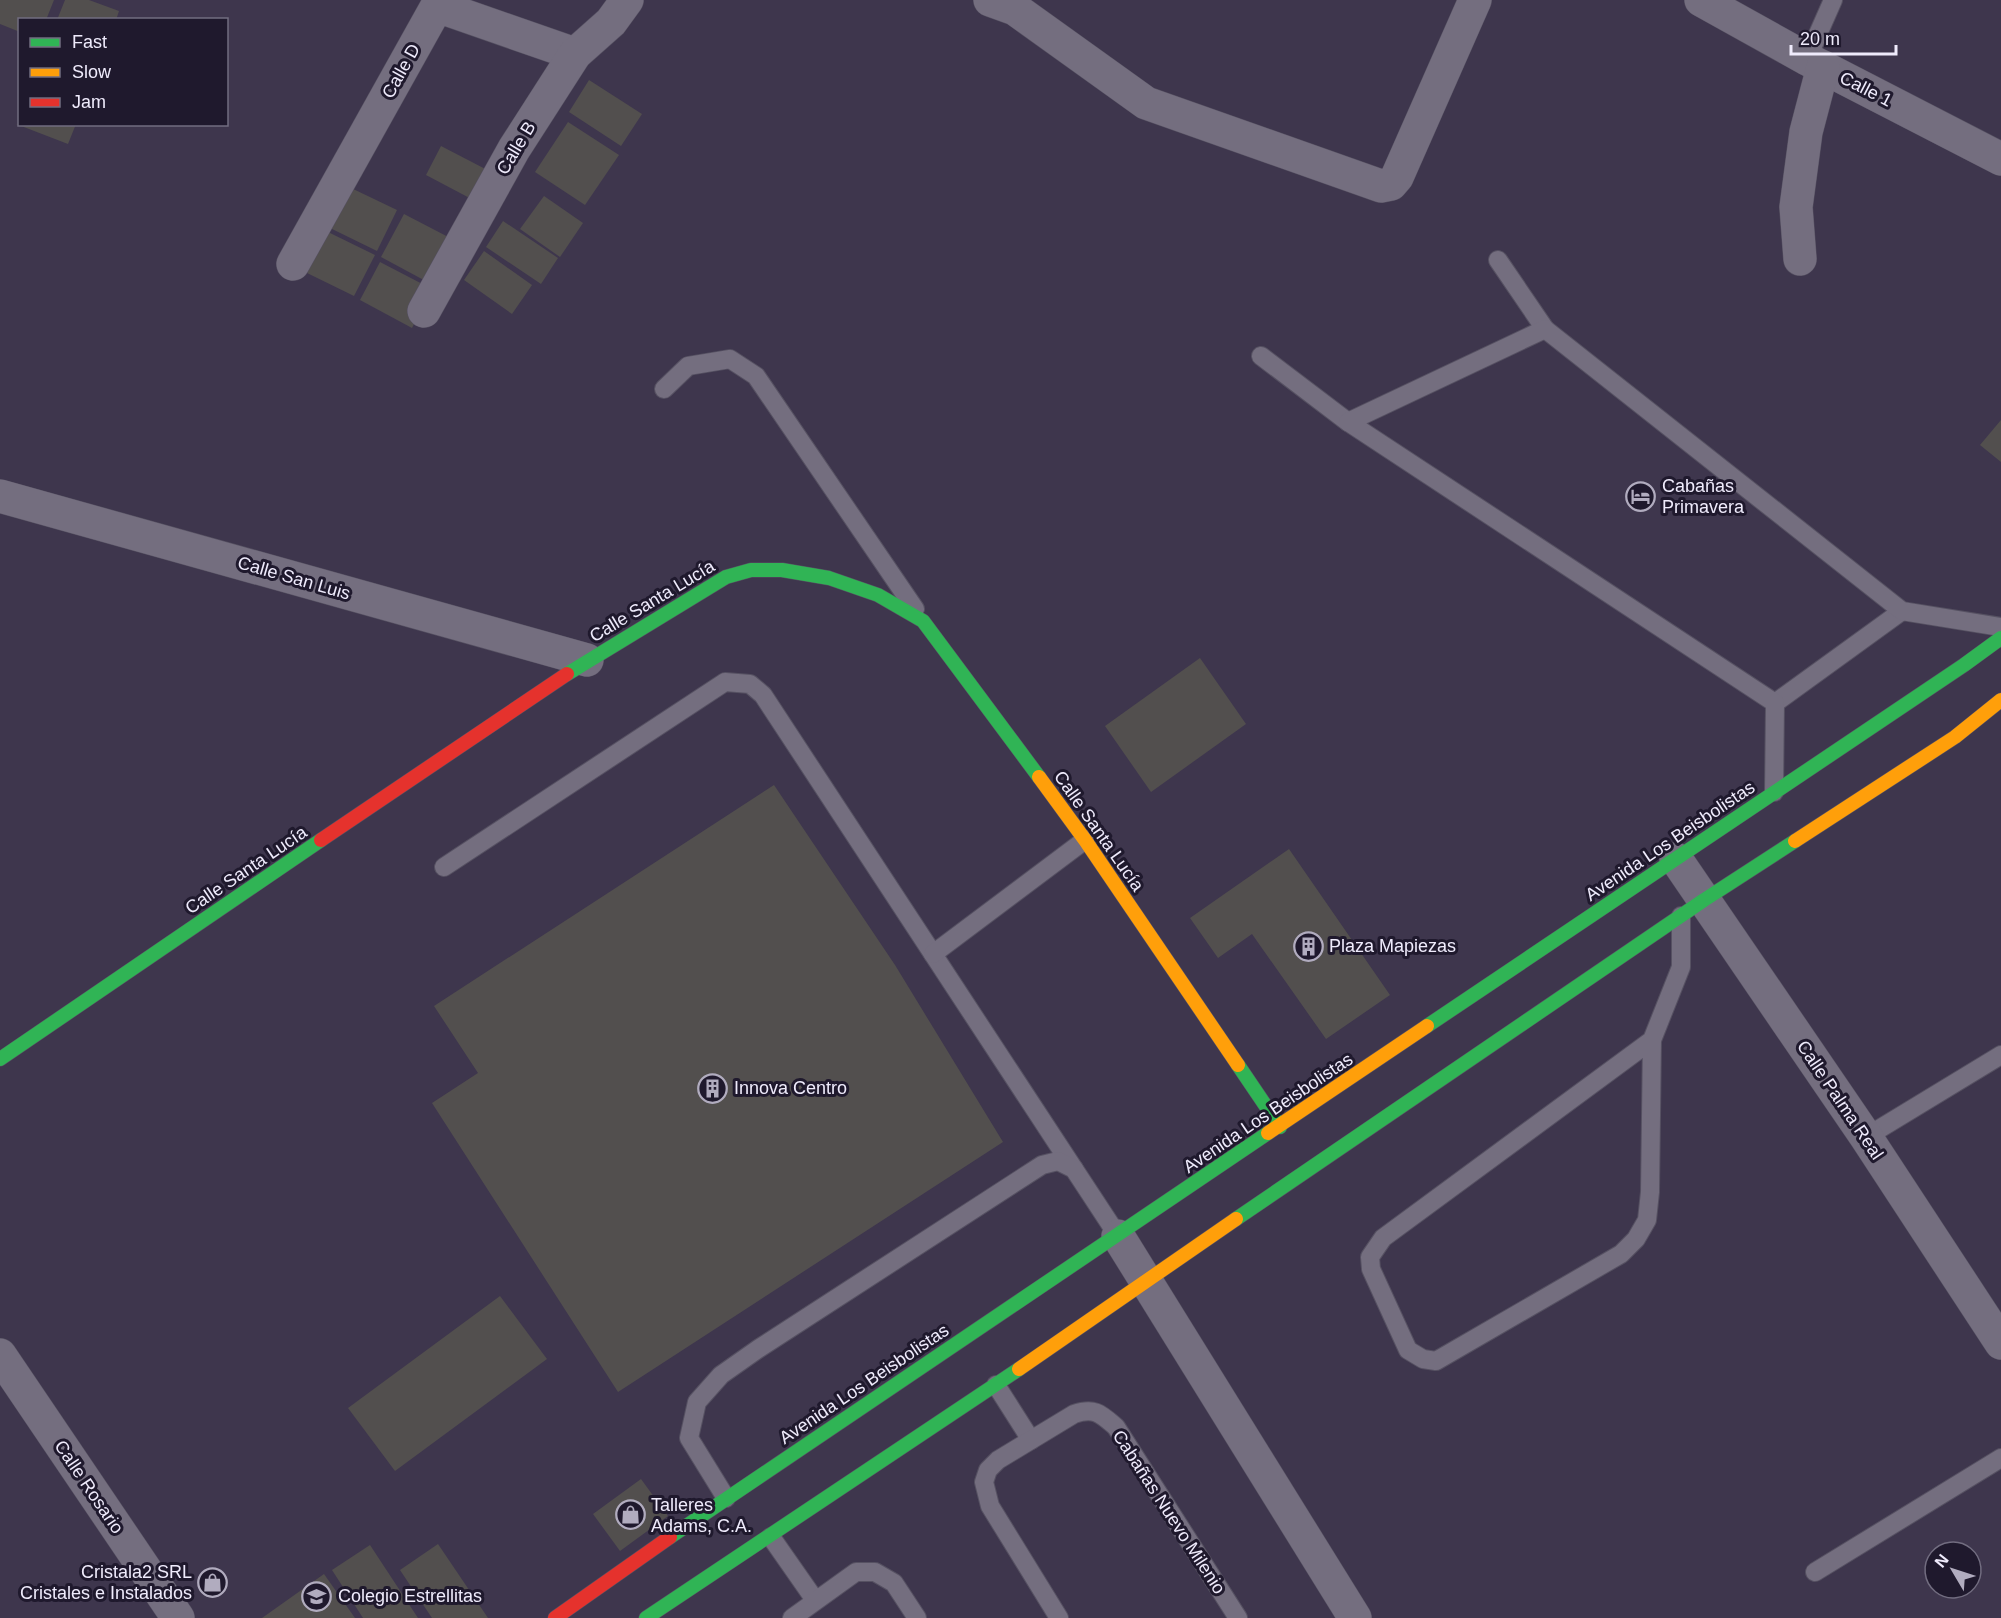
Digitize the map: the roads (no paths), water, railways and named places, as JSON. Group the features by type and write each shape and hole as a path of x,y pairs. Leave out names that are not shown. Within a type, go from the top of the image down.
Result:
{"main road":[{"name":"Calle Santa Lucía","path":"0,1059 587,660 726,577 751,570 782,570 829,578 878,595 923,621 1085,840 1280,1127"},
{"name":"Avenida Los Beisbolistas","path":"555,1618 726,1498 1280,1127 2001,638"},
{"path":"646,1618 771,1537 996,1385 1692,908 1955,737 2001,700"}],"street":[{"name":"Calle B","path":"424,311 514,149 575,54 611,22 627,0"},
{"path":"1008,3 1146,102 1380,186 1391,184 1397,177 1475,0"},
{"name":"Calle 1","path":"1701,0 1815,63 2001,159"},
{"name":"Calle D","path":"293,264 437,6 575,54"},
{"path":"1800,259 1796,207 1815,63"},
{"name":"Calle San Luis","path":"0,496 587,660"},
{"name":"Calle Palma Real","path":"1676,859 1692,908 1866,1137 2001,1343"},
{"path":"1118,1236 1355,1618"},
{"name":"Calle Rosario","path":"0,1355 178,1618"}],"lane":[{"path":"1815,63 1833,0"},
{"path":"1498,260 1545,329 1902,611 2001,627"},
{"path":"1348,422 1545,329"},
{"path":"1261,356 1348,422 1775,703"},
{"path":"664,389 688,366 730,359 756,376 923,621"},
{"path":"1775,703 1902,611"},
{"path":"444,867 725,682 750,684 763,694 1118,1236"},
{"path":"1774,792 1775,703"},
{"path":"933,954 1085,840"},
{"path":"1652,1040 1383,1238 1370,1257 1371,1269 1408,1350 1423,1359 1436,1361 1621,1254 1636,1239 1647,1220 1650,1192 1652,1040 1681,967 1692,908"},
{"path":"1866,1137 2001,1055"},
{"path":"726,1498 689,1438 697,1402 721,1375 1042,1165 1058,1161 1074,1169"},
{"path":"996,1385 1031,1440"},
{"name":"Cabañas Nuevo Milenio","path":"1059,1618 990,1506 984,1482 988,1470 998,1460 1074,1414 1086,1410 1098,1412 1116,1428 1238,1618"},
{"path":"1815,1572 2001,1458"},
{"path":"771,1537 815,1600"},
{"path":"792,1618 856,1572 875,1572 894,1583 917,1618"}],"place":[{"name":"Cabañas Primavera","path":"1641,496"},
{"name":"Plaza Mapiezas","path":"1308,946"},
{"name":"Innova Centro","path":"713,1088"},
{"name":"Talleres Adams, C.A.","path":"630,1515"},
{"name":"Cristala2 SRL Cristales e Instalados","path":"213,1582"},
{"name":"Colegio Estrellitas","path":"317,1596"}]}
